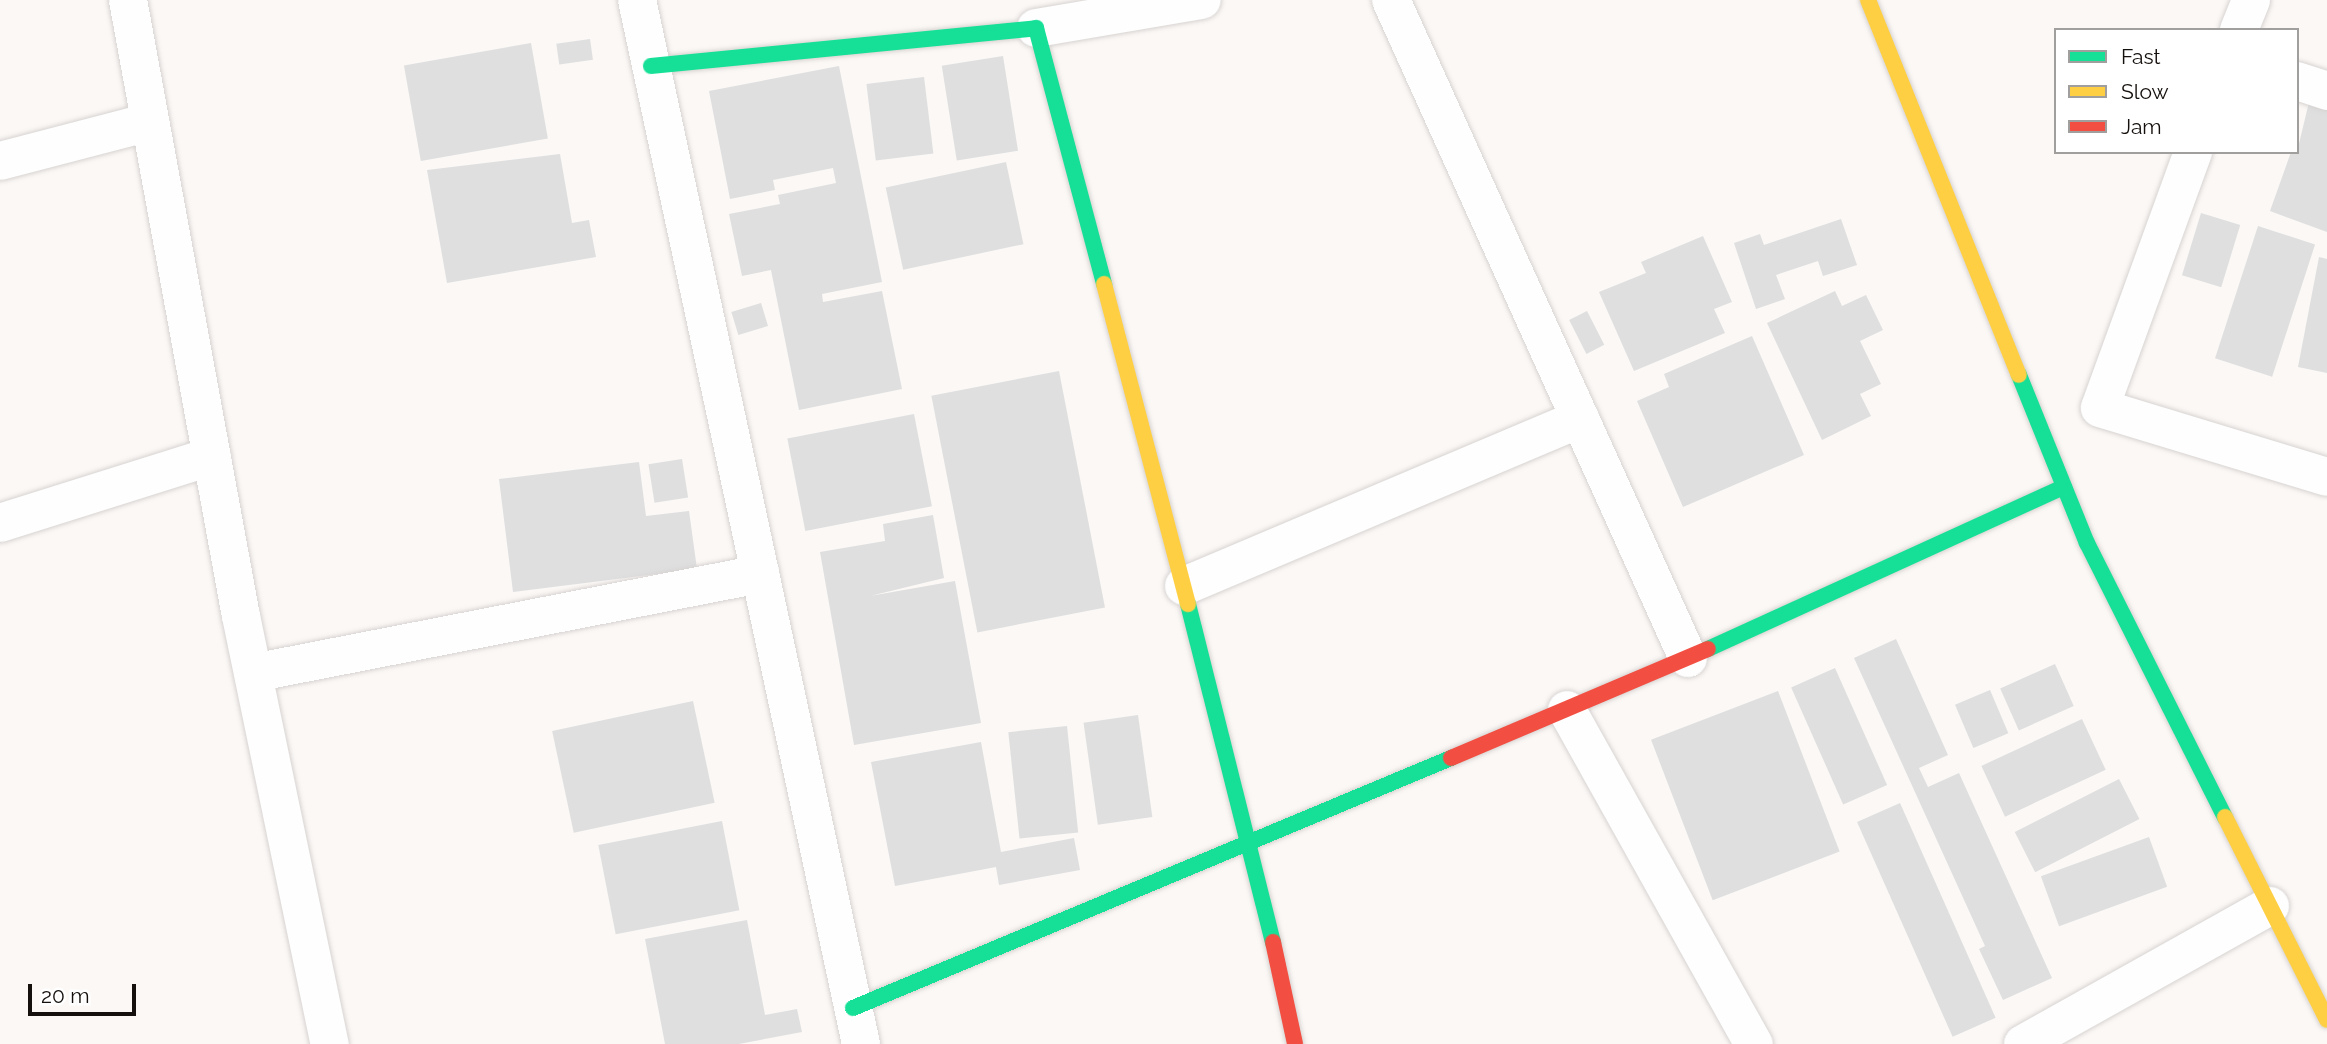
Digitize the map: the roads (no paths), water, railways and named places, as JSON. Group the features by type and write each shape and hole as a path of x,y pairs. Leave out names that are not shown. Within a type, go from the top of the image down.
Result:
{"street":[{"path":"128,0 253,673 330,1044"},
{"path":"636,0 857,1026 1251,842 1688,658 2064,487"},
{"path":"651,65 1036,28 1202,0"},
{"path":"1391,0 1688,658"},
{"path":"1868,0 2064,487 2327,1020"},
{"path":"2240,28 2251,0"},
{"path":"1036,28 1251,842 1295,1044"},
{"path":"2299,82 2327,91"},
{"path":"0,161 150,122"},
{"path":"2192,154 2100,408 2327,477"},
{"path":"1184,586 1580,419"},
{"path":"0,523 212,456"},
{"path":"253,673 760,574"},
{"path":"1567,710 1754,1044"},
{"path":"2023,1044 2270,906"}]}
